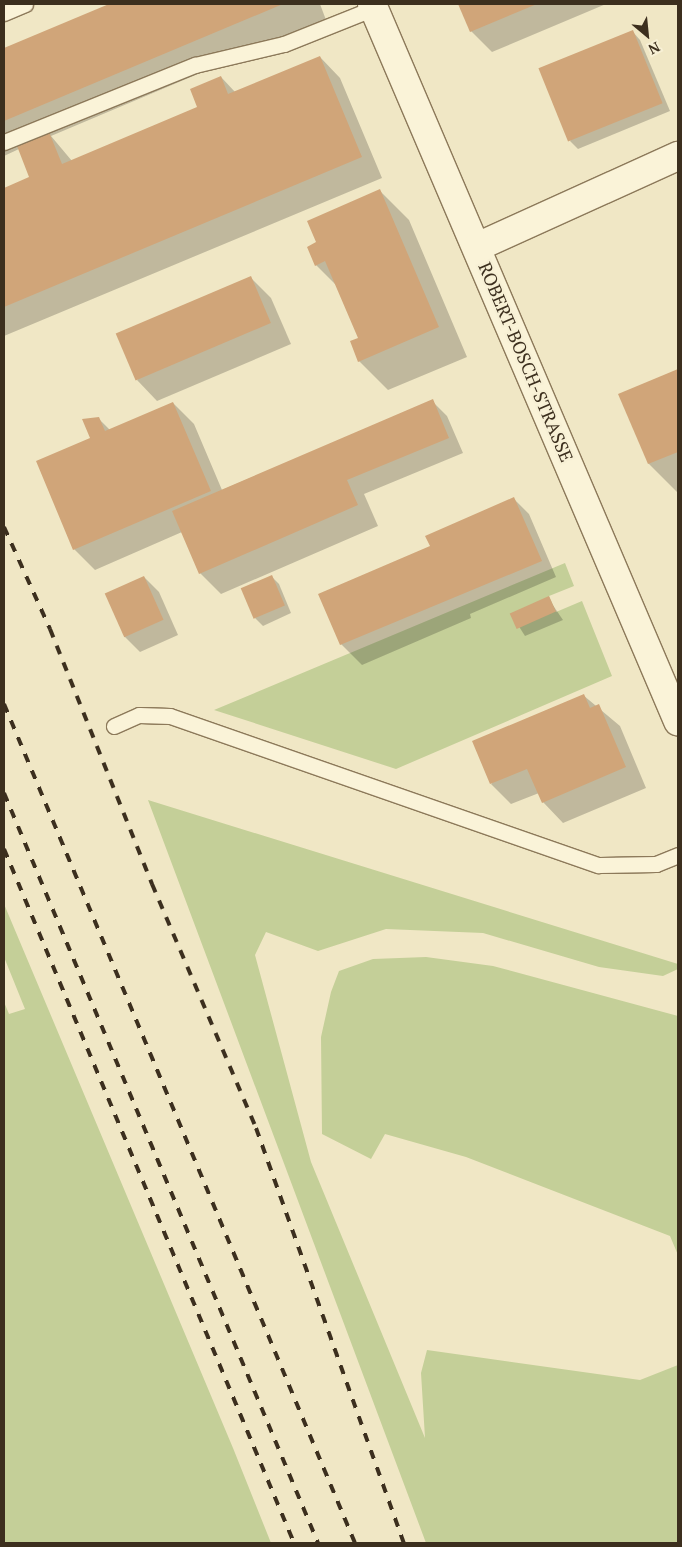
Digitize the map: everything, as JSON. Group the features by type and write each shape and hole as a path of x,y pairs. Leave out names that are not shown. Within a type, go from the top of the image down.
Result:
{"street":[{"name":"ROBERT-BOSCH-STRASSE","path":"373,6 678,721"},
{"path":"477,247 678,156"}],"lane":[{"path":"4,13 25,4"},
{"path":"4,142 195,65 284,44 373,6"},
{"path":"114,726 139,715 170,716 599,865 656,864 678,855"}],"green space":[{"path":"565,563 574,586 549,596 556,612 582,601 612,676 396,769 214,710"},
{"path":"148,800 678,964 678,969 663,976 599,967 483,933 386,929 318,951 266,932 255,955 311,1162 425,1438 421,1373 427,1350 640,1380 678,1365 678,1543 426,1543"},
{"path":"4,904 233,1448 271,1543 4,1543 4,1002 9,1014 25,1009 4,957"},
{"path":"426,957 493,966 678,1016 678,1255 670,1236 466,1157 385,1134 371,1159 322,1134 321,1037 331,992 339,971 373,959"}],"building":[{"path":"109,4 283,4 4,121 4,48"},
{"path":"458,4 537,4 470,32"},
{"path":"633,30 663,103 568,141 538,68"},
{"path":"320,56 362,157 4,307 4,188 29,177 17,146 49,132 62,164 197,107 190,89 221,76 228,94"},
{"path":"380,189 439,327 358,362 350,341 358,338 325,261 315,266 307,247 316,242 307,221"},
{"path":"251,276 271,323 136,380 116,333"},
{"path":"678,369 678,452 648,464 618,394"},
{"path":"433,399 449,438 347,480 358,505 199,574 172,511"},
{"path":"173,402 211,491 73,550 36,461 90,438 82,419 99,417 105,431"},
{"path":"514,497 542,561 340,645 318,594 430,546 425,536"},
{"path":"272,575 285,605 254,619 241,588"},
{"path":"144,576 164,620 124,637 105,593"},
{"path":"549,596 556,612 517,629 510,613"},
{"path":"584,694 590,708 599,704 626,767 542,803 527,769 490,784 472,741"}],"railway":[{"path":"4,527 50,629 152,884 256,1128 404,1543"},
{"path":"4,704 355,1543"},
{"path":"4,793 318,1543"},
{"path":"4,849 294,1543"}]}
